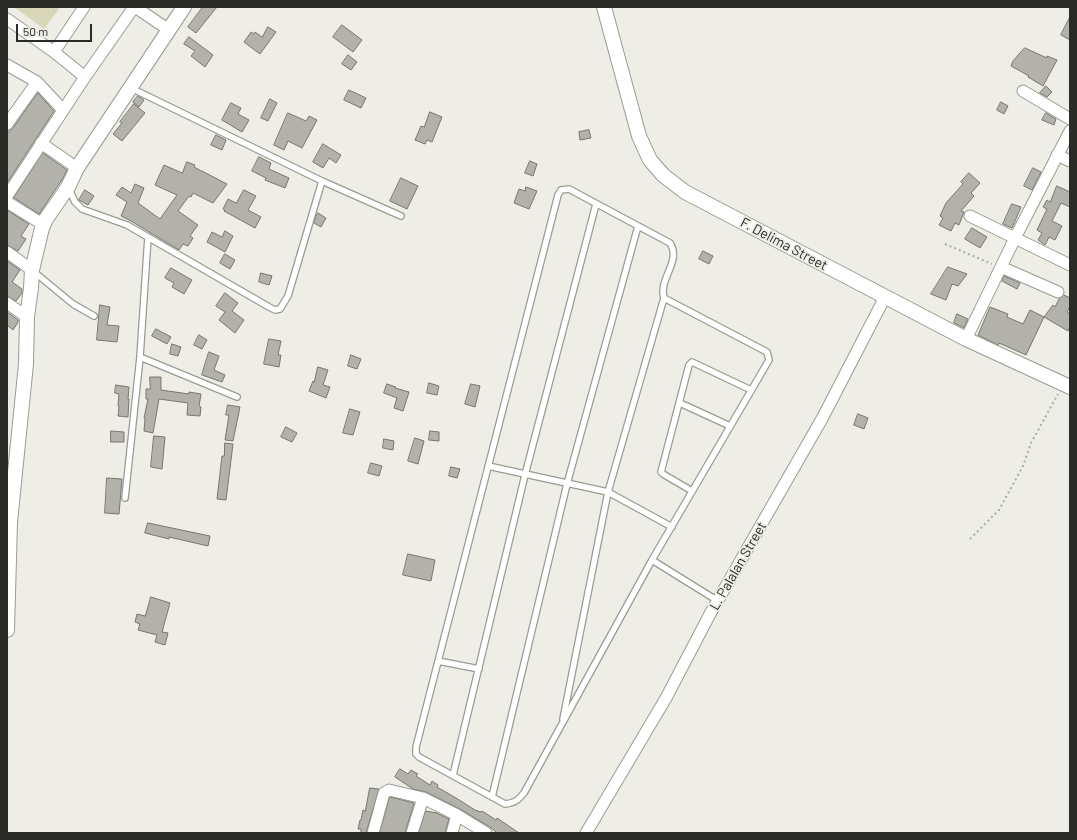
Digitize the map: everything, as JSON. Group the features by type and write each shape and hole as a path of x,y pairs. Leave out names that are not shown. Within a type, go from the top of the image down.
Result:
{"street":[{"path":"7,196 85,76 134,7 169,30"},
{"path":"7,630 10,522 26,364 27,317 35,254 44,225 68,187 77,168 184,7"},
{"name":"F. Delima Street","path":"604,7 639,136 650,160 663,175 685,192 885,297 966,339 1067,386"},
{"path":"54,52 80,9"},
{"path":"7,19 85,76"},
{"path":"7,65 37,82 63,110"},
{"path":"7,124 10,112 37,82"},
{"path":"1023,91 1070,120"},
{"path":"966,339 1070,130"},
{"path":"41,143 77,168"},
{"path":"1057,155 1070,161"},
{"path":"7,202 44,225"},
{"path":"970,216 1070,265"},
{"path":"7,252 32,270"},
{"path":"1001,267 1058,292"},
{"name":"L. Palalan Street","path":"586,833 666,698 718,601 823,416 885,297"},
{"path":"7,303 27,317"},
{"path":"373,833 384,793 392,790 423,798 486,833"},
{"path":"412,833 423,798"},
{"path":"452,833 457,816"}],"lane":[{"path":"131,87 322,181 400,216"},
{"path":"68,187 75,202 82,209 127,225 275,310 280,309 288,296 322,181"},
{"path":"561,726 608,492 664,298 663,289 674,249 670,243 569,189 561,190 558,195 416,747 416,754 505,804 514,803 524,793 561,726 652,560 769,360 767,352 664,298"},
{"path":"453,775 525,475 596,204"},
{"path":"492,796 567,484 638,226"},
{"path":"125,498 140,357 148,237"},
{"path":"32,270 73,304 94,316"},
{"path":"140,357 237,397"},
{"path":"692,491 661,472 680,402 687,369 692,362 751,390"},
{"path":"680,402 730,426"},
{"path":"488,466 608,492 672,527"},
{"path":"652,560 718,601"},
{"path":"438,661 479,669"}],"path":[{"path":"946,244 1001,267"},
{"path":"970,539 999,510 1024,466 1031,443 1067,386"}],"green space":[{"path":"14,7 56,7 59,9 44,29"}],"building":[{"path":"203,7 217,7 196,33 188,27"},
{"path":"1070,17 1070,40 1061,35"},
{"path":"342,25 362,40 353,52 333,37"},
{"path":"268,27 276,32 260,54 244,42 251,32 254,34 255,32 262,37"},
{"path":"189,37 213,55 205,67 191,56 195,51 184,44"},
{"path":"1025,48 1047,58 1047,56 1057,60 1043,86 1011,66 1013,61"},
{"path":"348,55 357,62 351,70 342,64"},
{"path":"1046,86 1052,92 1047,97 1040,93"},
{"path":"349,90 366,98 361,108 344,100"},
{"path":"38,93 54,111 7,183 7,133 13,128"},
{"path":"138,96 144,100 139,107 133,102"},
{"path":"270,99 277,103 268,121 261,118"},
{"path":"1001,102 1008,106 1004,114 997,110"},
{"path":"231,103 241,108 238,114 249,120 242,132 222,120"},
{"path":"134,104 145,113 122,141 113,134"},
{"path":"430,112 442,117 432,142 427,140 425,144 415,140 421,126 424,127"},
{"path":"288,113 306,121 309,116 317,120 302,148 288,141 284,150 274,145"},
{"path":"1046,113 1056,119 1054,125 1042,120"},
{"path":"589,130 591,138 580,140 579,132"},
{"path":"216,135 226,140 222,150 211,145"},
{"path":"323,144 341,155 336,163 329,158 323,168 313,162"},
{"path":"43,153 67,170 39,214 14,198"},
{"path":"259,157 271,163 269,169 289,178 285,188 265,180 266,178 252,171"},
{"path":"530,161 537,164 533,176 525,173"},
{"path":"187,162 195,165 194,167 227,184 213,203 193,193 178,211 198,225 190,236 193,238 188,246 183,244 179,250 121,216 127,202 116,195 122,187 131,193 135,184 144,188 138,203 160,219 177,195 155,185 164,165 182,173"},
{"path":"1033,168 1041,172 1032,190 1024,186"},
{"path":"969,173 980,183 971,193 974,196 961,211 964,212 959,225 955,223 951,231 939,225 943,218 940,216 946,203 963,184 961,182"},
{"path":"401,178 418,186 407,209 390,201"},
{"path":"1057,186 1070,192 1070,207 1061,203 1052,221 1062,226 1055,240 1049,237 1045,245 1038,240 1042,233 1037,230 1047,209 1043,207 1047,200 1050,202"},
{"path":"526,187 537,191 529,209 514,203 519,189 525,191"},
{"path":"85,190 94,196 88,205 79,200"},
{"path":"244,190 256,196 248,210 261,217 255,228 224,211 225,210 223,209 228,199 236,203"},
{"path":"1012,204 1021,207 1012,228 1003,224"},
{"path":"7,210 29,224 21,236 26,239 18,251 7,245"},
{"path":"318,213 326,218 321,227 314,223"},
{"path":"972,228 987,237 980,248 965,239"},
{"path":"225,231 233,236 225,252 207,242 212,232 222,237"},
{"path":"703,251 713,256 709,264 699,259"},
{"path":"225,254 235,260 230,269 220,263"},
{"path":"7,261 20,270 12,282 22,289 22,293 16,301 7,296"},
{"path":"948,267 967,274 958,286 952,284 946,300 931,294"},
{"path":"171,268 192,280 184,294 172,287 174,283 165,278"},
{"path":"261,273 272,276 269,285 259,282"},
{"path":"1004,276 1020,283 1017,289 1002,281"},
{"path":"225,293 238,303 232,311 244,320 235,333 219,320 225,312 216,306"},
{"path":"1064,295 1070,298 1070,307 1067,312 1070,314 1070,326 1068,331 1044,317 1053,305 1055,307 1059,299"},
{"path":"100,305 110,307 107,325 119,326 117,342 97,340"},
{"path":"990,307 1008,314 1007,317 1023,324 1030,310 1044,317 1026,355 999,343 998,345 978,335"},
{"path":"7,312 18,320 13,330 7,325"},
{"path":"957,314 968,319 964,328 954,323"},
{"path":"156,329 171,337 167,344 152,336"},
{"path":"199,335 207,340 202,349 194,345"},
{"path":"269,339 281,341 278,355 281,355 279,367 264,364"},
{"path":"172,344 181,347 178,356 170,354"},
{"path":"209,352 219,356 214,370 225,375 222,382 202,375"},
{"path":"351,355 361,359 357,369 348,366"},
{"path":"318,367 328,370 323,385 330,387 326,398 309,391 313,381 314,382"},
{"path":"150,377 161,377 161,390 201,394 199,406 201,407 200,416 187,415 188,403 159,399 153,433 144,431 144,418 148,399 146,399 146,389 150,389"},
{"path":"429,383 439,386 437,395 427,393"},
{"path":"387,384 409,392 403,411 394,408 397,398 384,393"},
{"path":"471,384 480,386 475,407 465,404"},
{"path":"116,385 129,387 128,417 118,416 119,394 115,393"},
{"path":"228,405 240,407 233,441 225,440 229,415 226,415"},
{"path":"350,409 360,412 353,435 343,433"},
{"path":"858,414 868,418 864,429 854,425"},
{"path":"286,427 297,433 292,442 281,437"},
{"path":"111,431 124,432 124,442 111,442"},
{"path":"430,431 439,432 439,441 429,440"},
{"path":"154,436 165,437 162,469 151,467"},
{"path":"415,438 424,441 418,464 408,461"},
{"path":"384,439 394,441 393,450 383,448"},
{"path":"225,443 233,444 226,500 217,499"},
{"path":"371,463 382,466 379,476 368,473"},
{"path":"451,467 460,469 457,478 449,476"},
{"path":"107,478 122,479 119,514 105,513"},
{"path":"148,523 210,536 208,546 145,533"},
{"path":"408,554 435,560 431,581 403,575"},
{"path":"151,597 170,603 162,632 168,633 165,645 155,642 157,635 138,630 140,624 135,622 137,614 145,616"},
{"path":"400,769 408,774 411,770 418,774 416,776 430,785 432,781 438,785 437,787 475,810 482,811 496,820 497,818 519,833 497,833 490,827 460,809 426,792 413,789 395,777"},
{"path":"370,788 379,789 366,833 361,833 361,829 358,829 363,810 365,811"},
{"path":"390,797 414,803 405,833 380,833"},
{"path":"426,811 437,813 449,819 445,833 419,833"}]}
